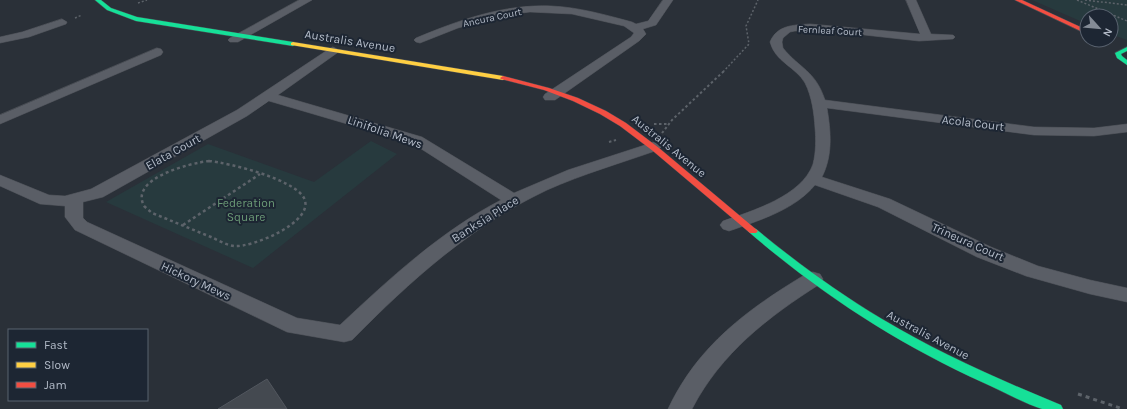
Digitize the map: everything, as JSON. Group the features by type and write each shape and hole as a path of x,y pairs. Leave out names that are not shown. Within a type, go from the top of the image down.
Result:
{"street":[{"name":"Australis Avenue","path":"98,0 109,10 136,19 237,38"},
{"path":"237,38 284,11 307,0"},
{"path":"554,94 636,39 640,34 636,28 652,23 668,0"},
{"path":"911,0 927,37"},
{"path":"1018,0 1079,28"},
{"name":"Australis Avenue","path":"88,2 107,16 130,23 330,53 504,83 554,94 600,120 625,137 651,148 732,224 805,285 943,359 1057,409"},
{"name":"Ancura Court","path":"420,40 455,25 504,12 530,9 567,10 636,28"},
{"path":"0,40 25,35 62,22"},
{"name":"Fernleaf Court","path":"732,224 777,206 795,194 812,179 820,164 823,147 819,103 808,78 799,68 780,54 776,45 777,40 786,30 798,28 818,28 927,37 949,37"},
{"path":"1127,49 1118,53 1119,57 1127,63"},
{"path":"0,120 157,52"},
{"name":"Elata Court","path":"0,180 46,200 65,201 97,193 236,117 330,53"},
{"name":"Linifolia Mews","path":"268,96 417,140 513,200"},
{"name":"Acola Court","path":"819,103 1034,131 1094,132 1127,128"},
{"name":"Banksia Place","path":"344,334 390,290 425,260 459,234 513,200 570,175 651,148"},
{"name":"Trineura Court","path":"812,179 884,203 984,252 1034,270 1090,287 1127,295"},
{"name":"Hickory Mews","path":"75,199 73,218 81,226 294,326 344,334"},
{"path":"680,409 694,382 709,362 738,331 767,308 805,285"}],"path":[{"path":"651,148 672,120 719,77 749,44 746,26 758,0"},
{"path":"1077,0 1127,21"},
{"path":"1085,0 1127,5"},
{"path":"209,160 227,163 260,174 289,185 300,192 305,203 303,210 297,218 280,231 257,242 232,246 152,213 143,206 141,202 144,190 158,178 177,168 209,160"},
{"path":"182,225 260,174"},
{"path":"1072,392 1123,409"}],"green space":[{"path":"1032,0 1127,0 1127,40 1119,37 1119,8 1079,8 1079,21"},
{"name":"Federation Square","path":"371,141 397,154 253,268 106,202 208,144 314,182"}],"building":[{"path":"267,379 287,409 218,409"}],"traffic: fast":[{"path":"98,0 109,9 136,19 293,44"},
{"path":"1127,49 1118,53 1119,57 1127,63"},
{"path":"753,231 815,280 903,337 953,363 1057,409"}],"traffic: slow":[{"path":"293,44 503,78"}],"traffic: jam":[{"path":"1018,0 1079,28"},
{"path":"503,78 547,89 576,99 603,112 623,124 650,144 753,231"}]}
